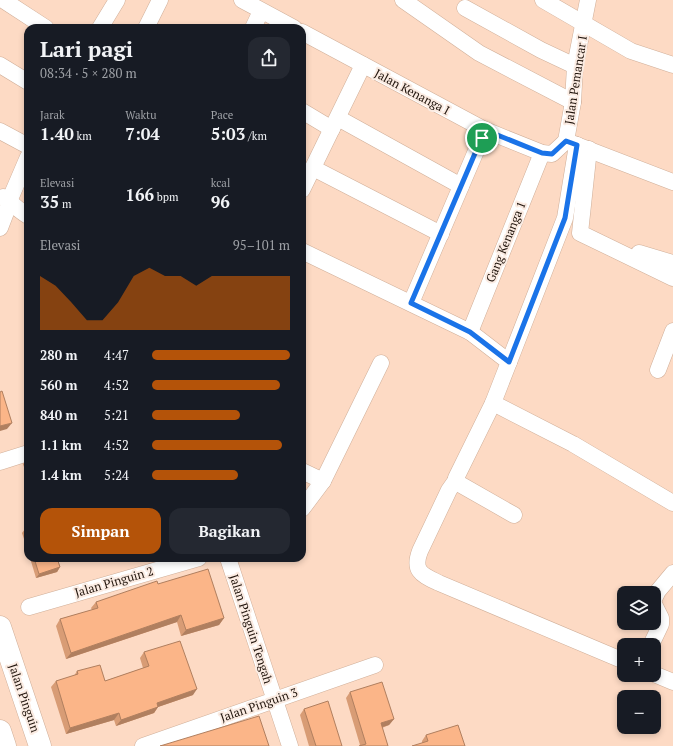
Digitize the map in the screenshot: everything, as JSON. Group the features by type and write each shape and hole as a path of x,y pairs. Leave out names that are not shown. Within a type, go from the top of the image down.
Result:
{"street":[{"path":"3,0 40,24"},
{"path":"102,24 117,0"},
{"path":"148,24 160,0"},
{"path":"242,0 286,24"},
{"path":"403,0 479,52 573,102"},
{"path":"543,0 585,24"},
{"name":"Jalan Pemancar I","path":"577,145 573,102 575,66 585,24 588,0"},
{"path":"451,32 467,4 541,50 575,66"},
{"path":"255,24 261,11"},
{"name":"Jalan Pemancar I","path":"585,24 631,51 673,65"},
{"name":"Jalan Kenanga I","path":"306,34 485,130 542,153"},
{"path":"0,65 24,80"},
{"path":"306,181 363,65"},
{"path":"306,113 335,124 461,186"},
{"path":"411,303 485,130"},
{"path":"0,131 24,144"},
{"path":"542,153 552,154 577,145 673,182"},
{"path":"577,145 580,233 673,278"},
{"path":"577,145 565,218 494,403 456,480 449,490 416,560 418,570 423,575 617,658"},
{"name":"Gang Kenanga 1","path":"470,332 542,153"},
{"path":"5,199 10,199 24,166"},
{"path":"313,168 359,190 441,234"},
{"path":"5,199 24,214"},
{"path":"0,228 5,199"},
{"path":"306,253 470,332 509,362"},
{"path":"634,259 639,253 673,263"},
{"path":"658,370 673,331"},
{"path":"306,503 323,480 381,363"},
{"path":"494,403 573,444 673,503"},
{"path":"0,462 24,454"},
{"path":"306,473 323,480"},
{"path":"456,480 457,483 514,515"},
{"name":"Jalan Pinguin 2","path":"29,607 185,562"},
{"name":"Jalan Pinguin Tengah","path":"229,562 290,746"},
{"path":"661,587 673,573"},
{"name":"Jalan Pinguin","path":"0,627 40,746"},
{"name":"Jalan Pinguin 3","path":"143,746 375,665"},
{"path":"661,677 673,682"},
{"path":"0,731 5,746"}],"building":[{"path":"2,391 12,423 0,426 0,392"},
{"path":"35,562 58,562 60,567 39,574"},
{"path":"208,569 224,618 186,630 181,615 71,653 60,619 98,608 96,602 157,581 158,584"},
{"path":"180,641 197,689 157,703 158,707 121,720 119,713 70,728 56,681 78,674 77,671 100,665 105,681 149,666 144,652"},
{"path":"382,682 394,719 381,723 388,746 359,746 366,744 350,692"},
{"path":"328,701 342,746 316,746 304,709"},
{"path":"259,716 269,746 160,746"},
{"path":"458,725 465,746 412,746 428,741 426,735"}],"route":[{"path":"485,130 542,153 552,154 566,141 577,145 575,167 565,218 509,362 470,332 411,303 482,138 485,130"}]}
